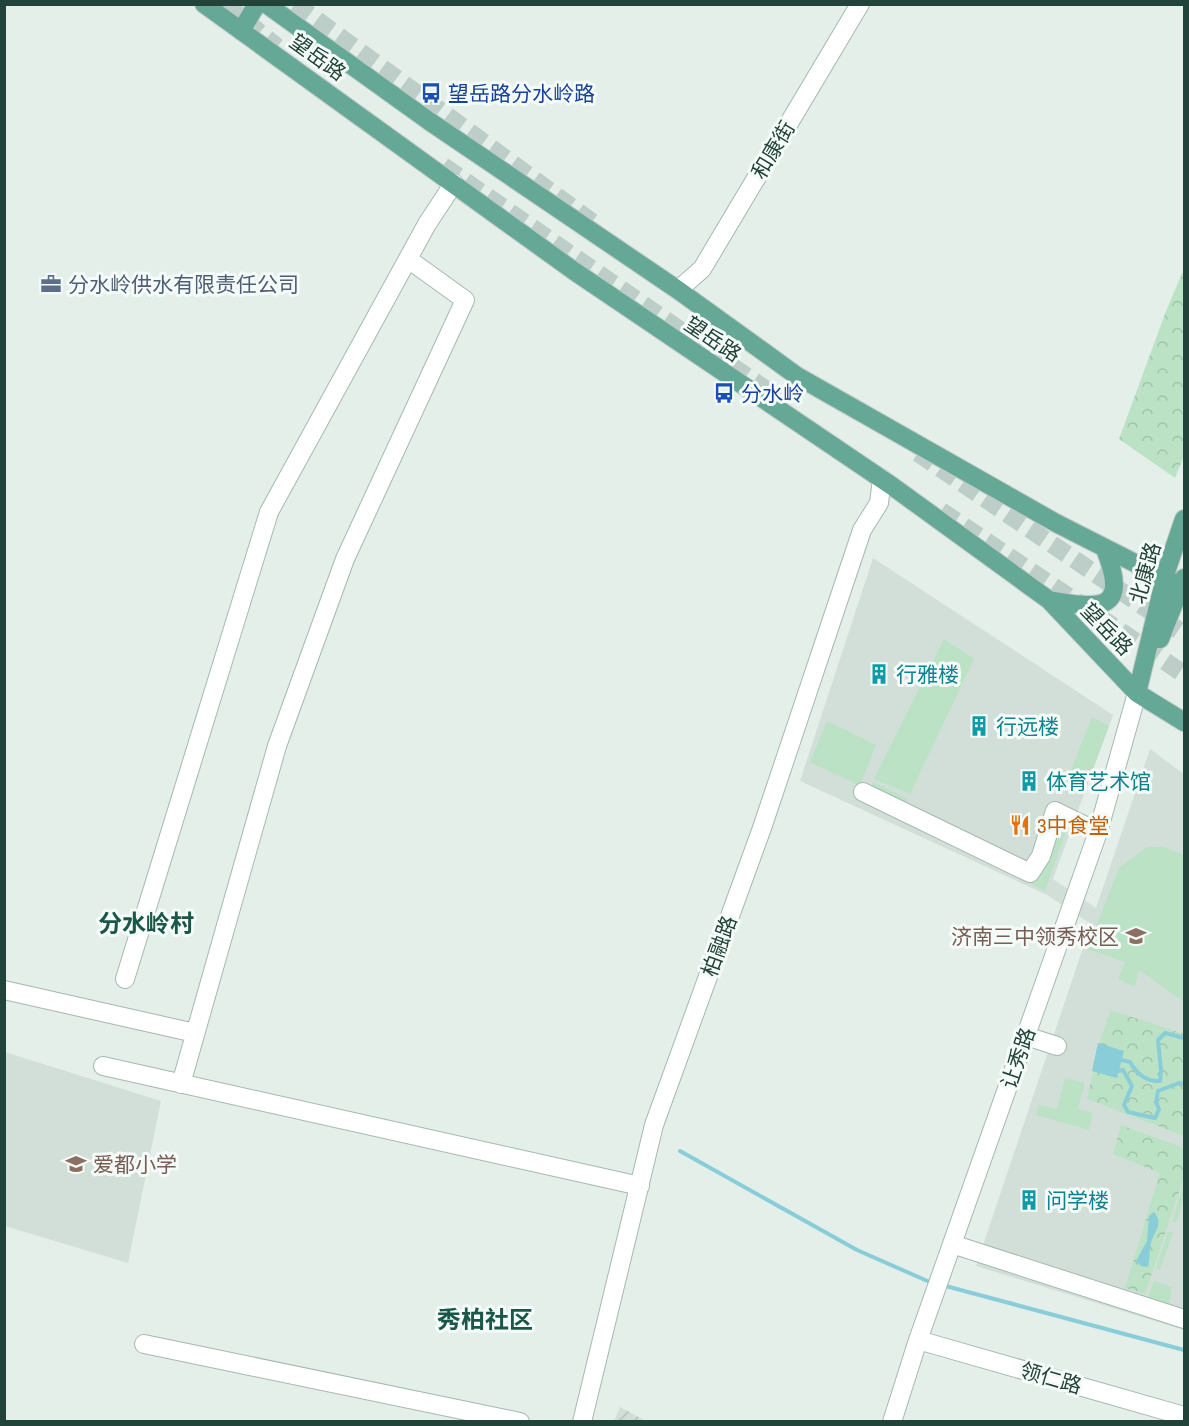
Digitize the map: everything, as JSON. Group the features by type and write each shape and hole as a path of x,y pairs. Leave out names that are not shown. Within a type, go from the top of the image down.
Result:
{"main road":[{"path":"241,31 257,4"},
{"name":"望岳路","path":"266,4 429,121 678,290 797,376 1106,549 1184,584"},
{"name":"望岳路","path":"213,7 241,31 583,278 882,479 1049,600 1137,693 1185,722"},
{"name":"北康路","path":"1137,693 1166,576 1185,519"},
{"path":"1049,600 1089,607 1104,605 1113,595 1115,574 1106,549"},
{"name":"北康路","path":"1137,693 1184,584"}],"street":[{"name":"和康街","path":"678,290 702,269 860,4"},
{"path":"124,979 269,512 408,259 454,183"},
{"path":"181,1084 277,746 345,559 465,300 408,259"},
{"name":"柏融路","path":"582,1422 654,1125 762,828 862,530 879,503 882,479"},
{"name":"让秀路","path":"892,1422 918,1340 1098,831 1137,693"},
{"path":"863,792 1030,873 1041,856 1055,811 1098,831"},
{"path":"4,990 195,1033"},
{"path":"1026,1036 1057,1046"},
{"path":"103,1066 639,1186"},
{"path":"952,1244 1185,1318"},
{"name":"领仁路","path":"918,1340 1185,1416"},
{"path":"144,1344 520,1422"}],"shaded area":[{"name":"济南三中领秀校区","path":"873,558 1113,715 1053,879 1096,908 1150,749 1184,774 1184,1330 976,1266 1091,924 1047,895 800,781"},
{"name":"爱都小学","path":"5,1052 161,1101 128,1263 5,1226"},
{"path":"620,1407 646,1421 614,1421"}],"green space":[{"path":"1184,269 1184,456 1175,478 1119,439 1166,311"},
{"path":"944,639 974,659 910,794 874,779"},
{"path":"1092,717 1109,726 1084,793 1065,785"},
{"path":"827,721 876,745 860,786 810,762"},
{"path":"873,782 908,799 904,808 868,791"},
{"path":"1060,818 1069,822 1045,891 1029,883"},
{"path":"1147,847 1164,847 1184,855 1184,1002 1139,970 1135,987 1118,979 1125,962 1087,949 1119,868"},
{"path":"1111,1010 1184,1034 1184,1136 1087,1099 1098,1047"},
{"path":"1065,1078 1085,1083 1078,1109 1093,1113 1089,1130 1036,1115 1039,1105 1057,1109"},
{"path":"1121,1125 1184,1148 1184,1177 1145,1294 1125,1288 1160,1173 1113,1154"},
{"path":"1184,1181 1184,1197 1176,1223 1172,1222"},
{"path":"1168,1231 1173,1233 1160,1270 1156,1268"},
{"path":"1154,1281 1172,1287 1168,1309 1146,1302"}],"water":[{"path":"1098,1043 1124,1051 1117,1078 1092,1071"},
{"path":"1154,1212 1158,1224 1151,1243 1148,1267 1141,1266 1136,1261 1147,1241 1149,1216"}],"waterway":[{"path":"1122,1060 1130,1062 1146,1079 1160,1081 1158,1040 1165,1033 1184,1038"},
{"path":"1118,1071 1123,1070 1132,1086 1124,1105 1128,1112 1155,1118 1159,1109 1156,1102 1158,1091 1179,1083 1184,1084"},
{"path":"680,1151 857,1250 932,1283"},
{"path":"942,1285 1184,1350"}],"tunnel":[{"path":"225,4 277,47"},
{"path":"295,4 592,222"},
{"path":"443,166 778,398"},
{"path":"918,453 1184,634"},
{"path":"941,511 1184,674"}],"place":[{"name":"望岳路分水岭路","path":"431,93"},
{"name":"分水岭供水有限责任公司","path":"51,284"},
{"name":"分水岭","path":"724,393"},
{"name":"行雅楼","path":"879,674"},
{"name":"行远楼","path":"979,726"},
{"name":"体育艺术馆","path":"1029,781"},
{"name":"3中食堂","path":"1020,825"},
{"name":"济南三中领秀校区","path":"1136,936"},
{"name":"爱都小学","path":"76,1164"},
{"name":"问学楼","path":"1029,1200"}],"district":[{"name":"分水岭村","path":"146,923"},
{"name":"秀柏社区","path":"485,1319"}]}
